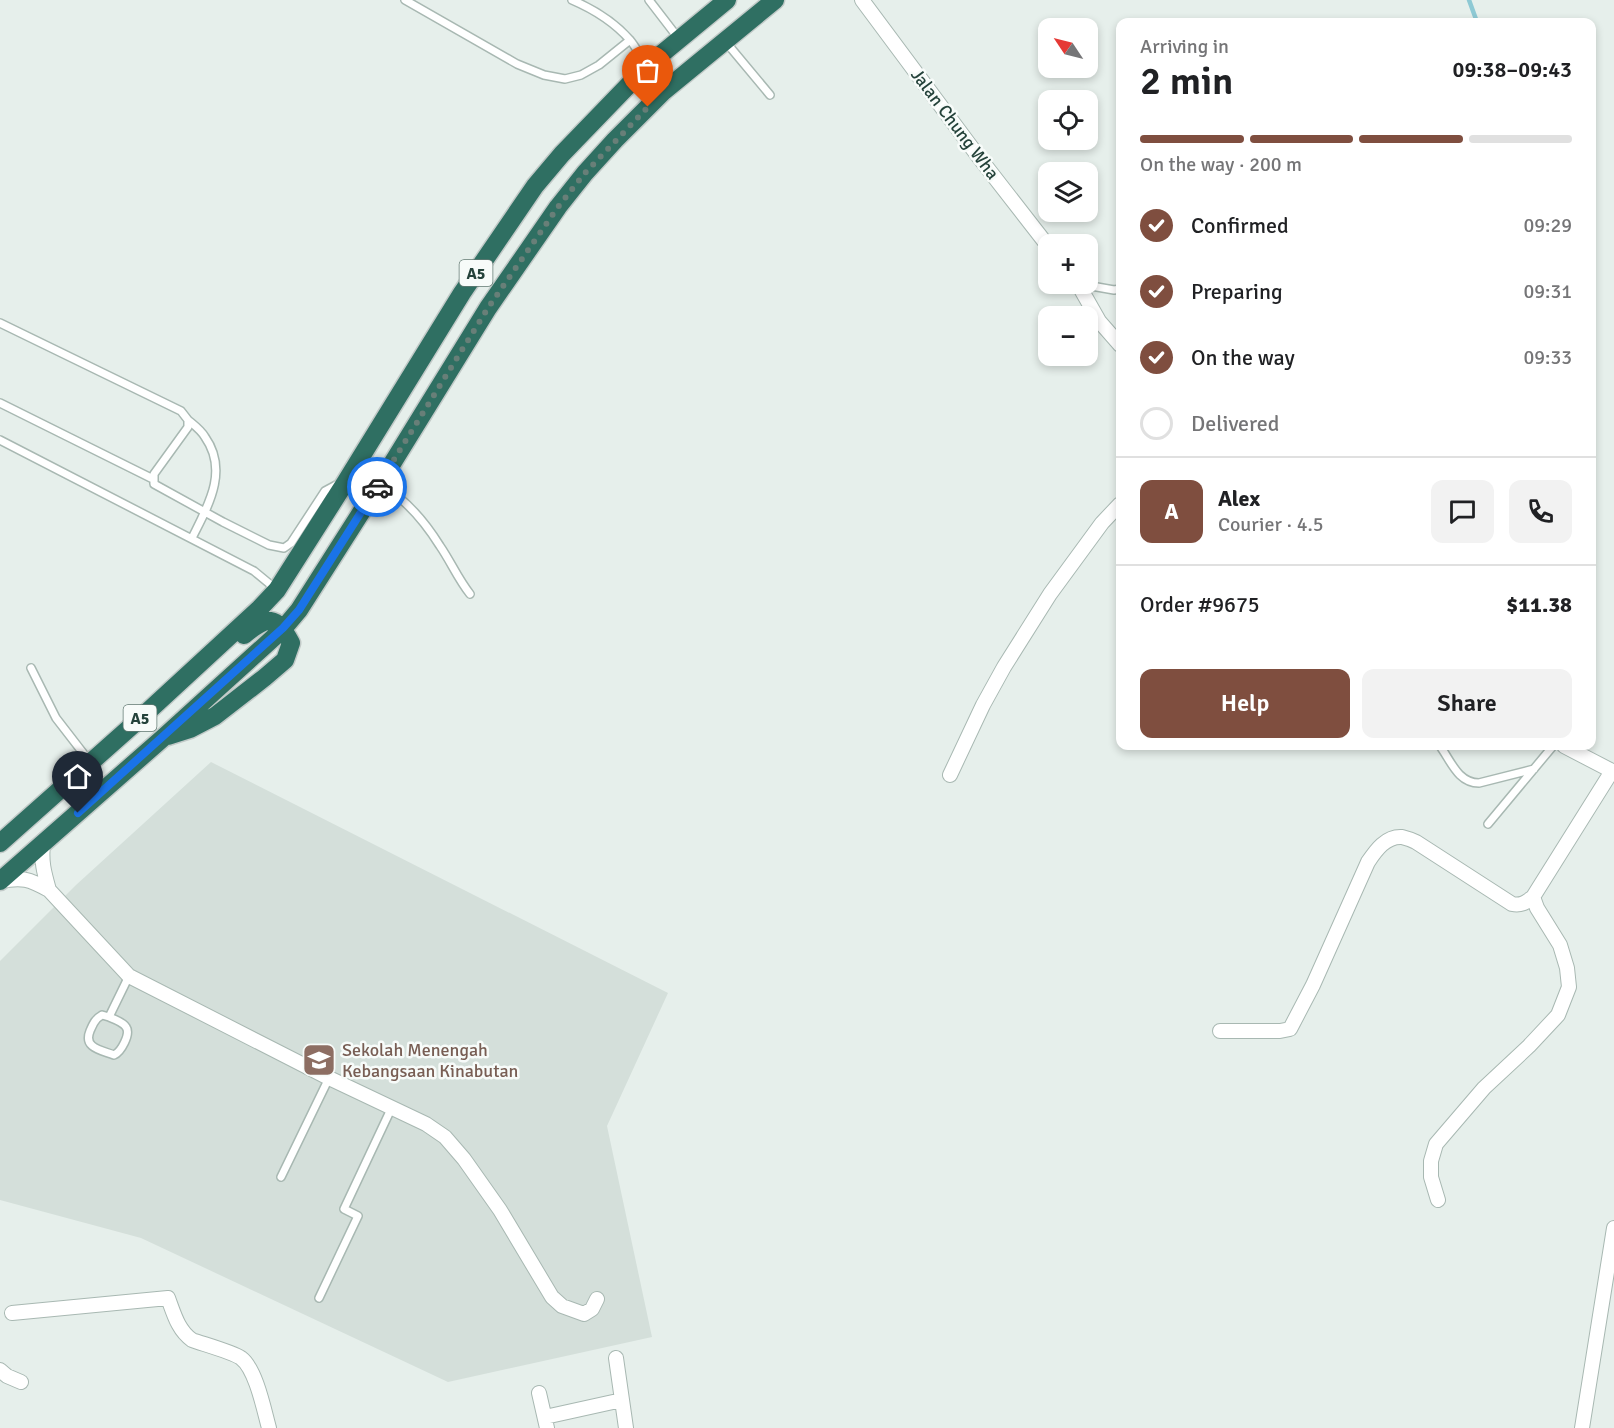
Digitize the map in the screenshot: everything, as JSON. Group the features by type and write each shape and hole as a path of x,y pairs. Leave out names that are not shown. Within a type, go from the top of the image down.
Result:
{"highway":[{"name":"A5","path":"0,843 144,715 277,590 462,293 535,186 647,66 727,0"},
{"name":"A5","path":"0,881 164,737 283,628 299,610 488,308 558,207 615,140 664,91 775,0"},
{"path":"277,590 299,610"},
{"path":"144,715 152,716 162,711 256,626 267,621 276,622 283,628"}],"street":[{"name":"Jalan Chung Wha","path":"862,0 1039,234"},
{"path":"1084,294 1099,321 1116,340"},
{"path":"950,775 982,705 1021,640 1050,594 1102,523 1116,508"},
{"path":"1220,1031 1290,1029 1313,985 1368,862 1377,848 1389,840 1401,837 1416,842 1512,904 1526,903 1533,897 1613,772 1572,750"},
{"path":"43,844 41,858 49,890"},
{"path":"0,881 18,878 34,882 49,890 129,976 329,1078 392,1106 446,1137 500,1210 552,1297 561,1306 584,1314 592,1309 597,1299"},
{"path":"1438,1200 1431,1177 1431,1161 1436,1144 1484,1088 1558,1015 1569,987 1567,968 1560,945 1537,908 1533,897"},
{"path":"1582,1428 1614,1228"},
{"path":"12,1313 168,1298 180,1330 186,1336 243,1359 259,1392 269,1428"},
{"path":"616,1358 626,1428"},
{"path":"0,1371 21,1382"},
{"path":"539,1393 546,1423 622,1400"}],"lane":[{"path":"405,0 517,64 544,75 565,79 581,75 599,65 630,40"},
{"path":"572,0 593,9 630,40 647,66"},
{"path":"649,0 679,39"},
{"path":"724,40 770,95"},
{"path":"1098,287 1116,290"},
{"path":"0,322 181,411 205,436 216,461 216,484 192,538"},
{"path":"0,403 153,479"},
{"path":"188,420 188,427 154,474 154,484 269,544 284,548 291,543 325,491 335,485 345,483"},
{"path":"0,440 254,571 277,590"},
{"path":"379,484 394,492 414,510 440,545 461,583 470,594"},
{"path":"31,668 56,717 90,762"},
{"path":"1443,750 1462,779 1472,783 1534,769"},
{"path":"1488,824 1550,750"},
{"path":"109,1017 129,976"},
{"path":"102,1015 109,1017 124,1024 128,1034 121,1050 114,1055 92,1046 87,1038 94,1021 102,1015"},
{"path":"281,1177 329,1078"},
{"path":"319,1298 358,1216 344,1209 392,1106"}],"shaded area":[{"name":"Sekolah Menengah Kebangsaan Kinabutan","path":"211,762 668,993 607,1126 652,1337 448,1382 141,1238 0,1200 0,961 76,885"}],"waterway":[{"path":"1469,0 1476,18"}],"way so far":[{"path":"377,487 488,308 558,207 585,173 648,107"}],"place":[{"name":"Sekolah Menengah Kebangsaan Kinabutan","path":"319,1060"}],"route":[{"path":"78,813 283,628 299,610 377,487"}]}
